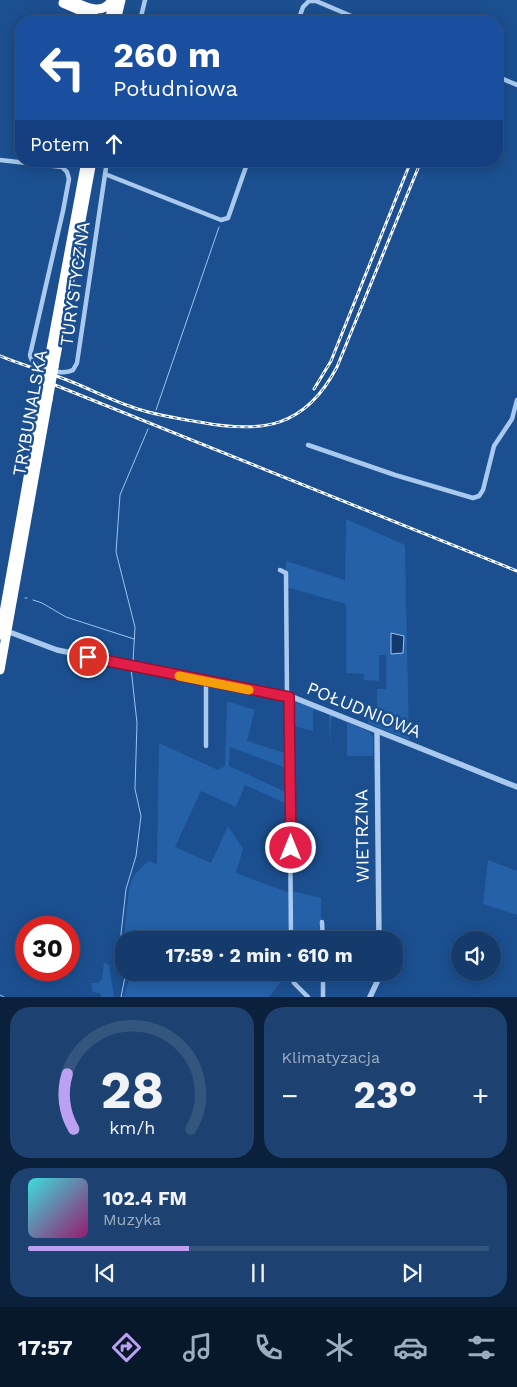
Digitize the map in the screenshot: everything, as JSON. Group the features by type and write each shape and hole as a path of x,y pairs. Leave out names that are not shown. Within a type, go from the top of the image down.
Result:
{"highway":[{"path":"63,1 100,10 106,8 113,0"},
{"path":"110,15 113,0"},
{"path":"118,15 122,0"},
{"path":"123,15 127,0"},
{"path":"63,1 91,15"},
{"path":"74,222 79,167"},
{"name":"TRYBUNALSKA","path":"0,670 74,222 85,167"},
{"name":"TRYBUNALSKA","path":"51,366 91,167"},
{"name":"TRYBUNALSKA","path":"0,635 45,400"}],"street":[{"path":"141,15 145,0"},
{"path":"300,15 303,7 309,1 316,1 349,15"},
{"path":"503,79 517,85"},
{"name":"TURYSTYCZNA","path":"0,160 15,162"},
{"name":"TURYSTYCZNA","path":"62,167 67,172 69,179 30,355 37,365 63,373 73,370 77,364 105,174"},
{"path":"106,167 105,174 221,220 228,218 246,167"},
{"path":"308,445 395,475 473,498 479,496 483,490 494,446 512,419 517,400"},
{"path":"280,570 286,573 291,931"},
{"name":"POŁUDNIOWA","path":"12,632 43,645 136,667 288,697 517,787"},
{"path":"206,681 206,746"},
{"name":"WIETRZNA","path":"376,732 379,931"},
{"path":"322,922 322,931"},
{"path":"294,981 308,997"},
{"path":"323,981 323,997"},
{"path":"370,997 377,981"}],"shaded area":[{"path":"346,519 405,545 409,740 368,723 368,708 377,708 377,689 386,689 386,655 379,655 379,681 364,680 364,674 346,673 346,604 286,587 286,561 345,580"},
{"path":"391,633 404,636 403,653 391,654"},
{"path":"295,700 327,713 313,710 313,731 290,725 291,703"},
{"path":"227,701 255,710 247,741 288,754 288,766 286,768 230,747 229,766 288,793 289,805 245,785 236,807 201,791 175,847 211,863 228,826 243,849 236,873 290,893 289,931 125,931 129,888 134,875 148,861 157,864 159,743 218,770 225,766"},
{"path":"329,714 370,732 373,737 373,756 347,756 347,723 334,717 331,719 330,750"},
{"path":"488,860 517,871 517,915 483,904"},
{"path":"292,891 321,898 321,931 292,931"},
{"path":"104,962 109,965 114,997 101,997 100,993 93,992 91,983 98,983 102,979"},
{"path":"128,981 281,981 269,997 120,997 124,995"}],"waterway":[{"path":"156,410 219,227"},
{"path":"133,662 135,627 116,552 120,495 148,429"},
{"path":"33,600 66,617 134,639"},
{"path":"121,931 126,889 136,856 141,816 135,789 137,723 131,668"},
{"path":"121,997 124,981"},
{"path":"0,995 4,997"}],"railway":[{"path":"314,389 331,361 409,167"},
{"path":"0,356 63,378 148,412 222,426 262,426 280,422 296,414 311,403 337,367 419,167"},
{"path":"35,377 517,571"}],"slow traffic":[{"path":"179,676 249,690"}],"route":[{"path":"88,657 289,697 288,764 291,848"}]}
